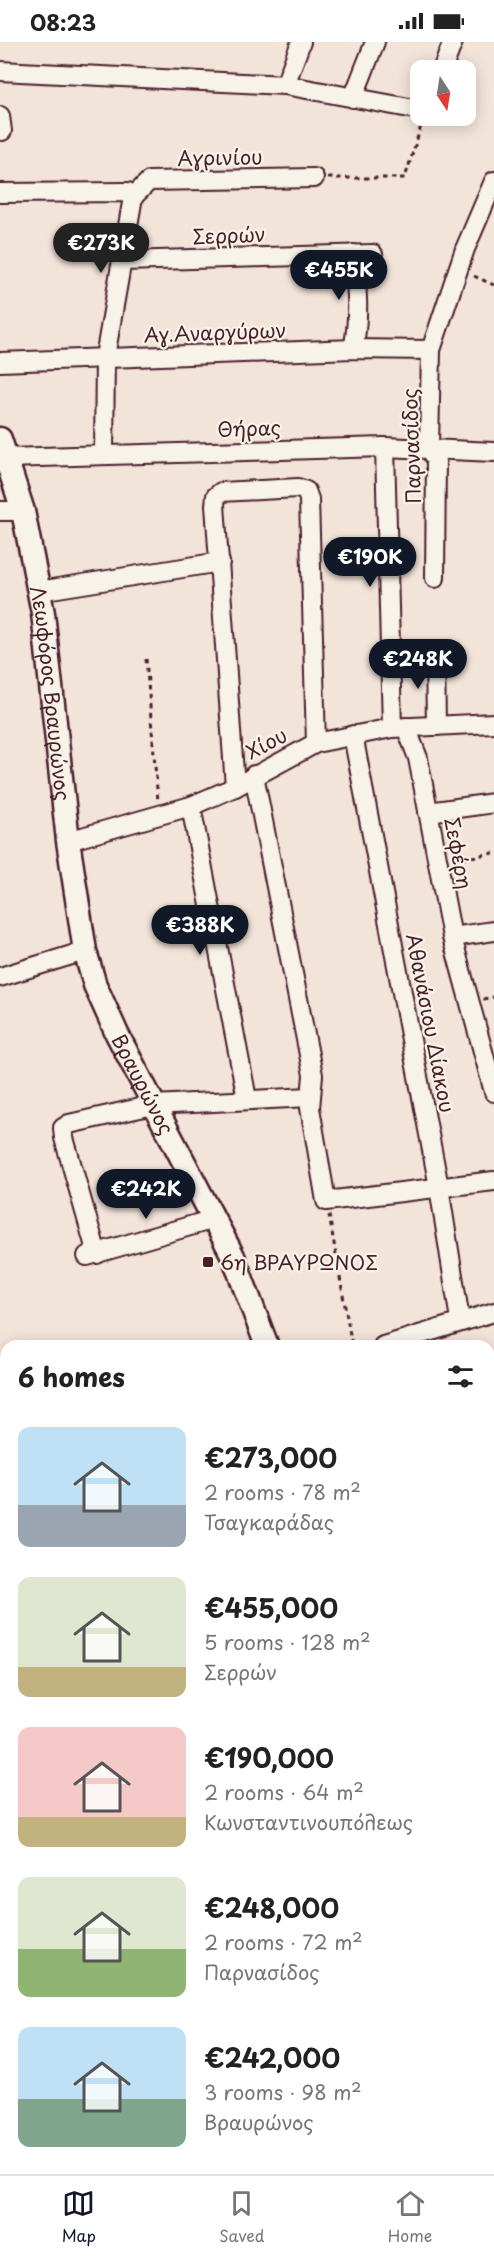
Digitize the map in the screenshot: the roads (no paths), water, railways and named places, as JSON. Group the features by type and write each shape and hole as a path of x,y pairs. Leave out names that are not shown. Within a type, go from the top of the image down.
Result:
{"main road":[{"name":"Λεωφόρος Βραυρώνος","path":"2,445 22,511 39,591 68,841 85,951"},
{"name":"Βραυρώνος","path":"85,951 104,1004 246,1286 265,1340"}],"street":[{"path":"285,85 301,42"},
{"path":"353,98 375,42"},
{"path":"446,60 453,42"},
{"path":"0,71 285,85 410,108"},
{"name":"Αγρινίου","path":"133,197 148,181 314,178"},
{"name":"Παρνασίδος","path":"435,578 436,461 429,448 431,350 457,274 494,181"},
{"path":"0,193 129,192 133,197 105,357 104,455"},
{"path":"353,254 358,293 357,331 353,349"},
{"name":"Σερρών","path":"122,261 373,254"},
{"name":"Αγ.Αναργύρων","path":"0,362 353,349 431,350"},
{"name":"Θήρας","path":"2,445 104,455 385,447 494,452"},
{"name":"Σεφέρη","path":"385,447 399,727 418,758 452,937 490,1059 494,1092"},
{"path":"235,787 216,496 221,492 298,488 306,491 309,500 316,743"},
{"path":"0,511 22,511"},
{"path":"39,591 220,562"},
{"path":"435,653 436,726"},
{"name":"Χίου","path":"68,841 191,806 235,787 316,743 399,727 494,723"},
{"name":"Αθανάσιου Δίακου","path":"353,735 439,1187 460,1320"},
{"path":"254,775 313,1075 310,1097 326,1201 494,1181"},
{"path":"428,812 494,803"},
{"path":"191,806 247,1099"},
{"path":"452,937 494,931"},
{"path":"0,977 85,951"},
{"path":"214,1219 92,1255 63,1128 69,1124 153,1105 310,1097"},
{"path":"419,1340 437,1337 460,1320 494,1312"}],"place":[{"name":"6η ΒΡΑΥΡΩΝΟΣ","path":"208,1262"}]}
